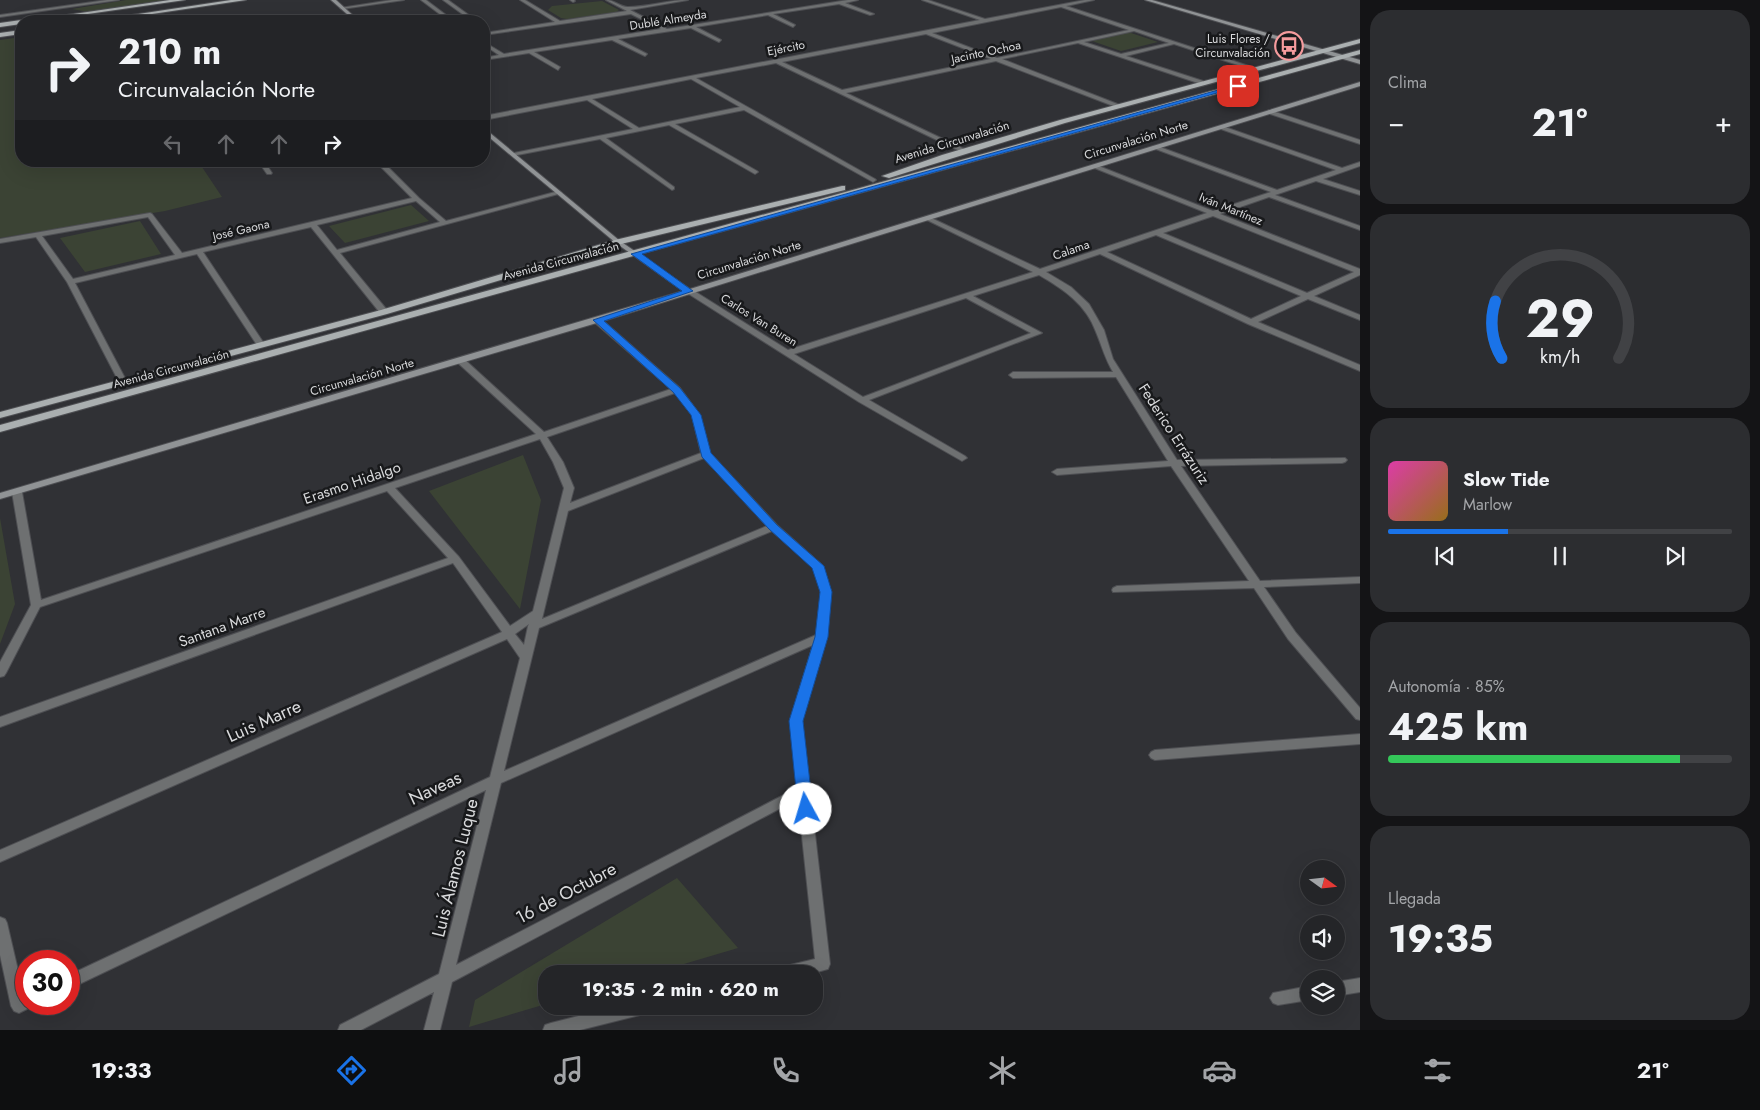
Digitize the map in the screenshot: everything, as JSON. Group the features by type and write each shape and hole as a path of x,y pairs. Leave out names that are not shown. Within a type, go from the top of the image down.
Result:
{"main road":[{"path":"72,15 182,0"},
{"path":"138,15 243,0"},
{"path":"0,25 15,23"},
{"path":"0,35 15,33"},
{"name":"Avenida Circunvalación","path":"0,414 384,312 618,242 873,180 962,150 1201,82 1360,41"},
{"name":"Avenida Circunvalación","path":"0,429 1358,54"}],"street":[{"path":"0,16 117,0"},
{"path":"333,0 350,15"},
{"path":"342,8 402,0"},
{"path":"423,0 444,15"},
{"path":"445,0 466,15"},
{"path":"522,0 560,23"},
{"path":"608,0 666,30"},
{"path":"626,9 686,0"},
{"path":"806,0 821,6"},
{"name":"Dublé Almeyda","path":"490,58 856,0"},
{"path":"924,0 983,20"},
{"name":"Ejército","path":"490,117 1092,0"},
{"path":"1147,0 1360,62"},
{"path":"1164,0 1358,54"},
{"path":"840,2 872,14"},
{"path":"1060,6 1255,69"},
{"path":"492,33 632,12"},
{"path":"768,14 793,26"},
{"path":"691,26 719,41"},
{"name":"Jacinto Ochoa","path":"842,92 1133,30"},
{"path":"925,31 1118,106"},
{"path":"614,39 645,55"},
{"path":"1079,41 1201,82"},
{"path":"1122,56 1174,43"},
{"path":"490,47 503,56"},
{"path":"530,52 558,68"},
{"path":"776,60 962,150"},
{"path":"690,77 873,180"},
{"name":"Circunvalación Norte","path":"0,496 597,320 1360,84"},
{"path":"586,97 638,130"},
{"path":"514,155 744,108"},
{"path":"1269,112 1360,142"},
{"path":"670,123 755,172"},
{"path":"1220,127 1342,170"},
{"name":"Carlos Van Buren","path":"490,135 618,242 688,291 862,400 962,458"},
{"path":"601,137 672,188"},
{"path":"1155,147 1277,192"},
{"name":"Calama","path":"788,353 1101,252 1360,164"},
{"name":"Iván Martínez","path":"1094,166 1360,272"},
{"path":"265,167 269,173"},
{"path":"384,167 445,223"},
{"path":"1317,179 1360,193"},
{"path":"336,252 559,193"},
{"path":"1269,195 1360,228"},
{"name":"José Gaona","path":"71,282 417,199"},
{"path":"0,241 150,215 180,256"},
{"name":"Federico Errázuriz","path":"927,218 1040,272 1068,289 1086,306 1100,330 1109,359 1174,463 1292,636 1360,716"},
{"path":"312,224 384,312"},
{"path":"1157,233 1360,318"},
{"path":"38,235 71,282 123,382"},
{"path":"199,252 261,345"},
{"path":"1101,252 1251,322 1360,368"},
{"path":"1251,322 1360,272"},
{"path":"862,400 1038,333 967,296"},
{"path":"597,320 677,390 696,415 706,454 773,527 818,566 826,592 821,637 796,721 823,964 819,965"},
{"name":"Luis Álamos Luque","path":"432,1030 569,488 558,462 542,435 461,361"},
{"path":"1012,375 1119,374"},
{"name":"Erasmo Hidalgo","path":"36,605 677,390"},
{"path":"564,509 706,454"},
{"path":"1056,472 1174,463 1342,460"},
{"path":"389,487 455,559 507,634 526,657"},
{"path":"0,673 36,605 17,492"},
{"path":"534,626 773,527"},
{"name":"Santana Marre","path":"0,722 455,559"},
{"path":"1117,590 1360,580"},
{"name":"Luis Marre","path":"0,856 507,634 538,612"},
{"name":"Naveas","path":"80,977 495,780 821,637"},
{"path":"1154,755 1360,739"},
{"name":"16 de Octubre","path":"346,1030 804,790"},
{"path":"0,923 15,978"},
{"path":"1345,988 1360,985"},
{"path":"1278,998 1300,994"},
{"path":"551,1030 612,1015"}],"green space":[{"path":"126,0 177,0 88,12 72,9"},
{"path":"602,1 619,10 567,19 561,18 548,10 552,6"},
{"path":"1128,32 1158,42 1121,51 1092,41"},
{"path":"15,38 15,167 202,167 222,197 165,211 0,238 0,40"},
{"path":"411,205 429,221 345,243 329,226"},
{"path":"140,221 161,254 85,272 60,238"},
{"path":"523,455 541,500 520,609 429,491"},
{"path":"0,518 15,604 0,644"},
{"path":"677,878 738,948 680,965 538,965 538,1006 469,1027 475,1000"}],"place":[{"name":"Luis Flores / Circunvalación","path":"1289,46"}],"route":[{"path":"806,809 796,721 821,637 826,592 818,566 773,527 706,454 696,415 677,390 597,320 688,291 636,254 1238,86"}]}
